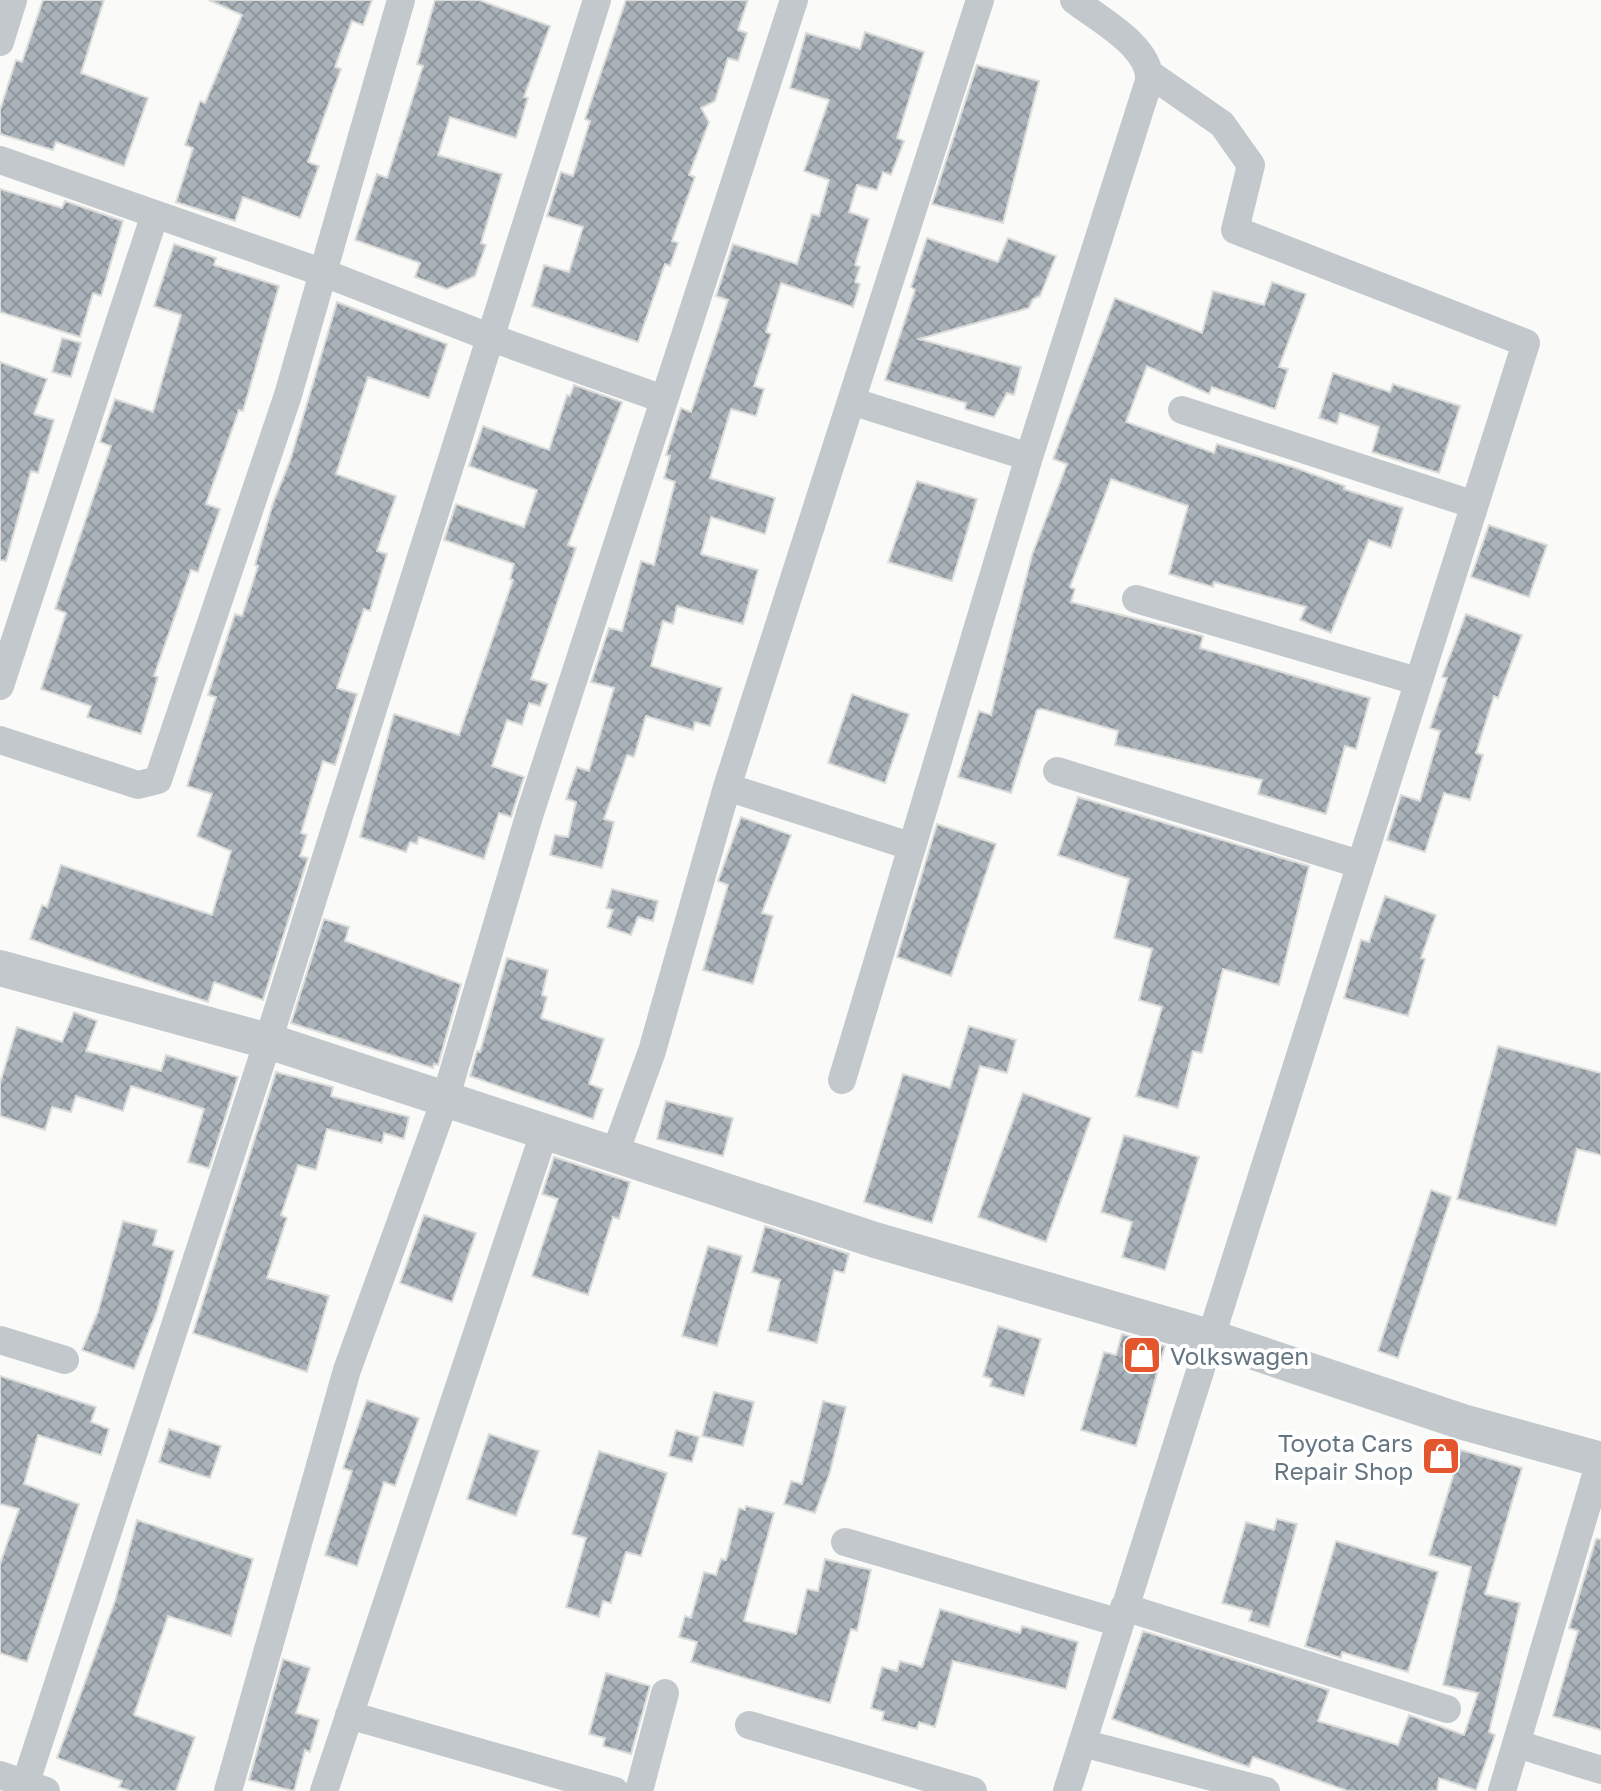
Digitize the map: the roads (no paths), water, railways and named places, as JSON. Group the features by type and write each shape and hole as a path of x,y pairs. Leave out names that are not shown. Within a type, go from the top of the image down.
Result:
{"street":[{"path":"0,42 13,0"},
{"path":"0,740 138,785 158,780 288,395 401,0"},
{"path":"24,1785 268,1041 597,0"},
{"path":"228,1791 347,1370 445,1100 530,813 794,0"},
{"path":"614,1156 652,1051 727,787 980,0"},
{"path":"1067,1791 1472,504 1526,343 1235,230 1251,165 1222,124 1150,74 1138,51 1074,0"},
{"path":"842,1080 1029,457 1150,74"},
{"path":"0,160 324,273 489,337 663,399"},
{"path":"0,686 155,214"},
{"path":"851,401 1029,457"},
{"path":"1182,410 1472,504"},
{"path":"1136,599 1417,681"},
{"path":"1057,771 1359,864"},
{"path":"727,787 910,846"},
{"path":"0,968 268,1041 875,1240 1209,1337 1463,1422 1601,1459 1502,1791"},
{"path":"324,1791 544,1133"},
{"path":"0,1340 65,1360"},
{"path":"845,1542 1122,1615 1447,1709"},
{"path":"639,1791 665,1693"},
{"path":"349,1715 615,1791"},
{"path":"749,1725 973,1791"},
{"path":"1082,1743 1266,1791"},
{"path":"1517,1744 1601,1770"}],"place":[{"name":"Volkswagen","path":"1142,1355"},
{"name":"Toyota Cars Repair Shop","path":"1441,1456"}]}
